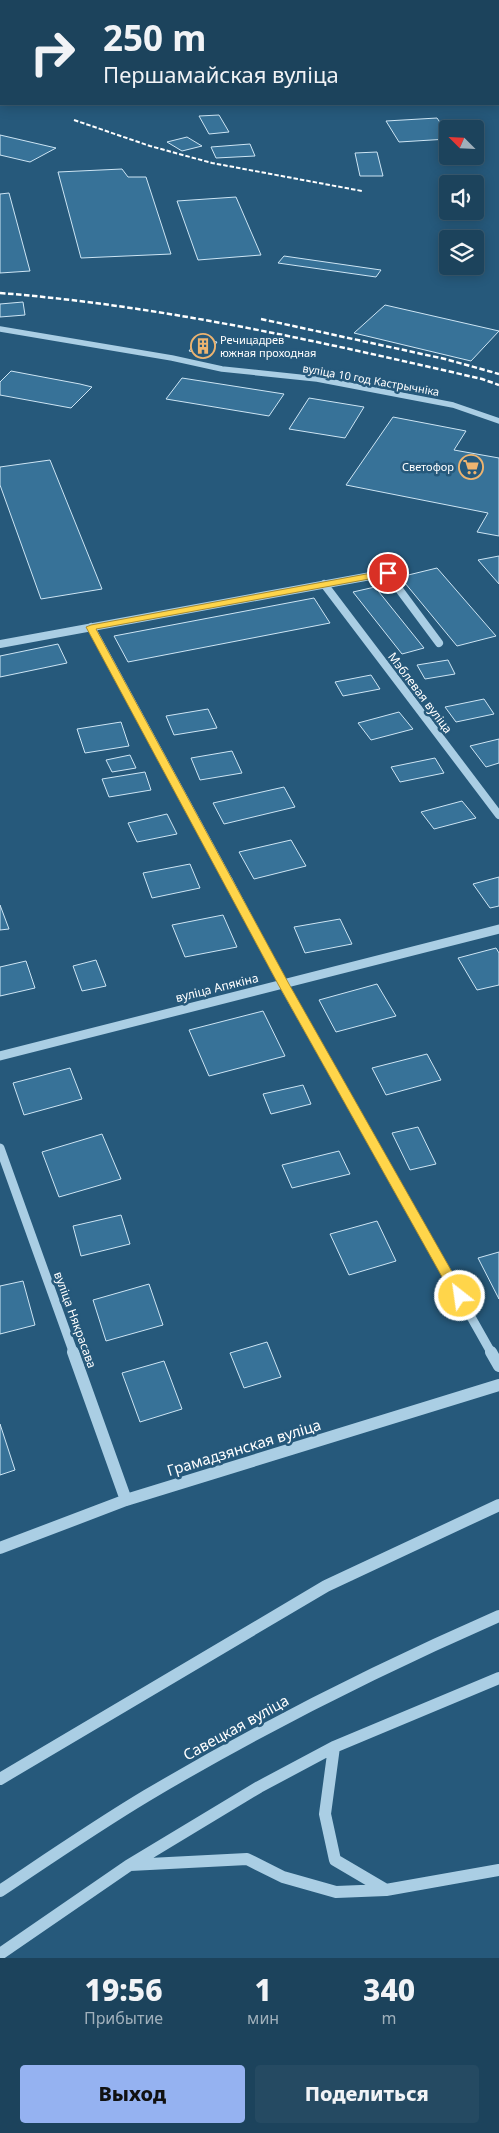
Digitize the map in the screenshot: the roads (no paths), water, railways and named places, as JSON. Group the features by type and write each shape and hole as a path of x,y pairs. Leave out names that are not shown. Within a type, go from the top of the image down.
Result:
{"street":[{"name":"вуліца 10 год Кастрычніка","path":"0,329 172,358 222,369 317,379 453,406 499,421"},
{"path":"0,644 388,573 439,643"},
{"name":"Мэблевая вуліца","path":"324,584 499,815"},
{"path":"91,627 283,984 499,1366"},
{"name":"вуліца Апякіна","path":"0,1056 499,929"},
{"name":"вуліца Някрасава","path":"0,1148 126,1500"},
{"name":"Грамадзянская вуліца","path":"0,1548 126,1500 499,1385"},
{"path":"0,1779 326,1586 499,1505"},
{"name":"Савецкая вуліца","path":"0,1891 145,1797 284,1719 425,1647 499,1616"},
{"path":"0,1954 128,1866 259,1787 334,1747 499,1678"},
{"path":"334,1747 325,1814 335,1860 386,1890"},
{"path":"128,1866 247,1859 283,1877 336,1892 386,1890 499,1870"}],"railway":[{"path":"74,120 150,146 212,163 362,191"},
{"path":"0,293 61,299 183,316 422,365 482,379 499,385"},
{"path":"261,319 445,359 499,374"}],"place":[{"name":"Речицадрев южная проходная","path":"203,346"},
{"name":"Светофор","path":"471,467"}]}
